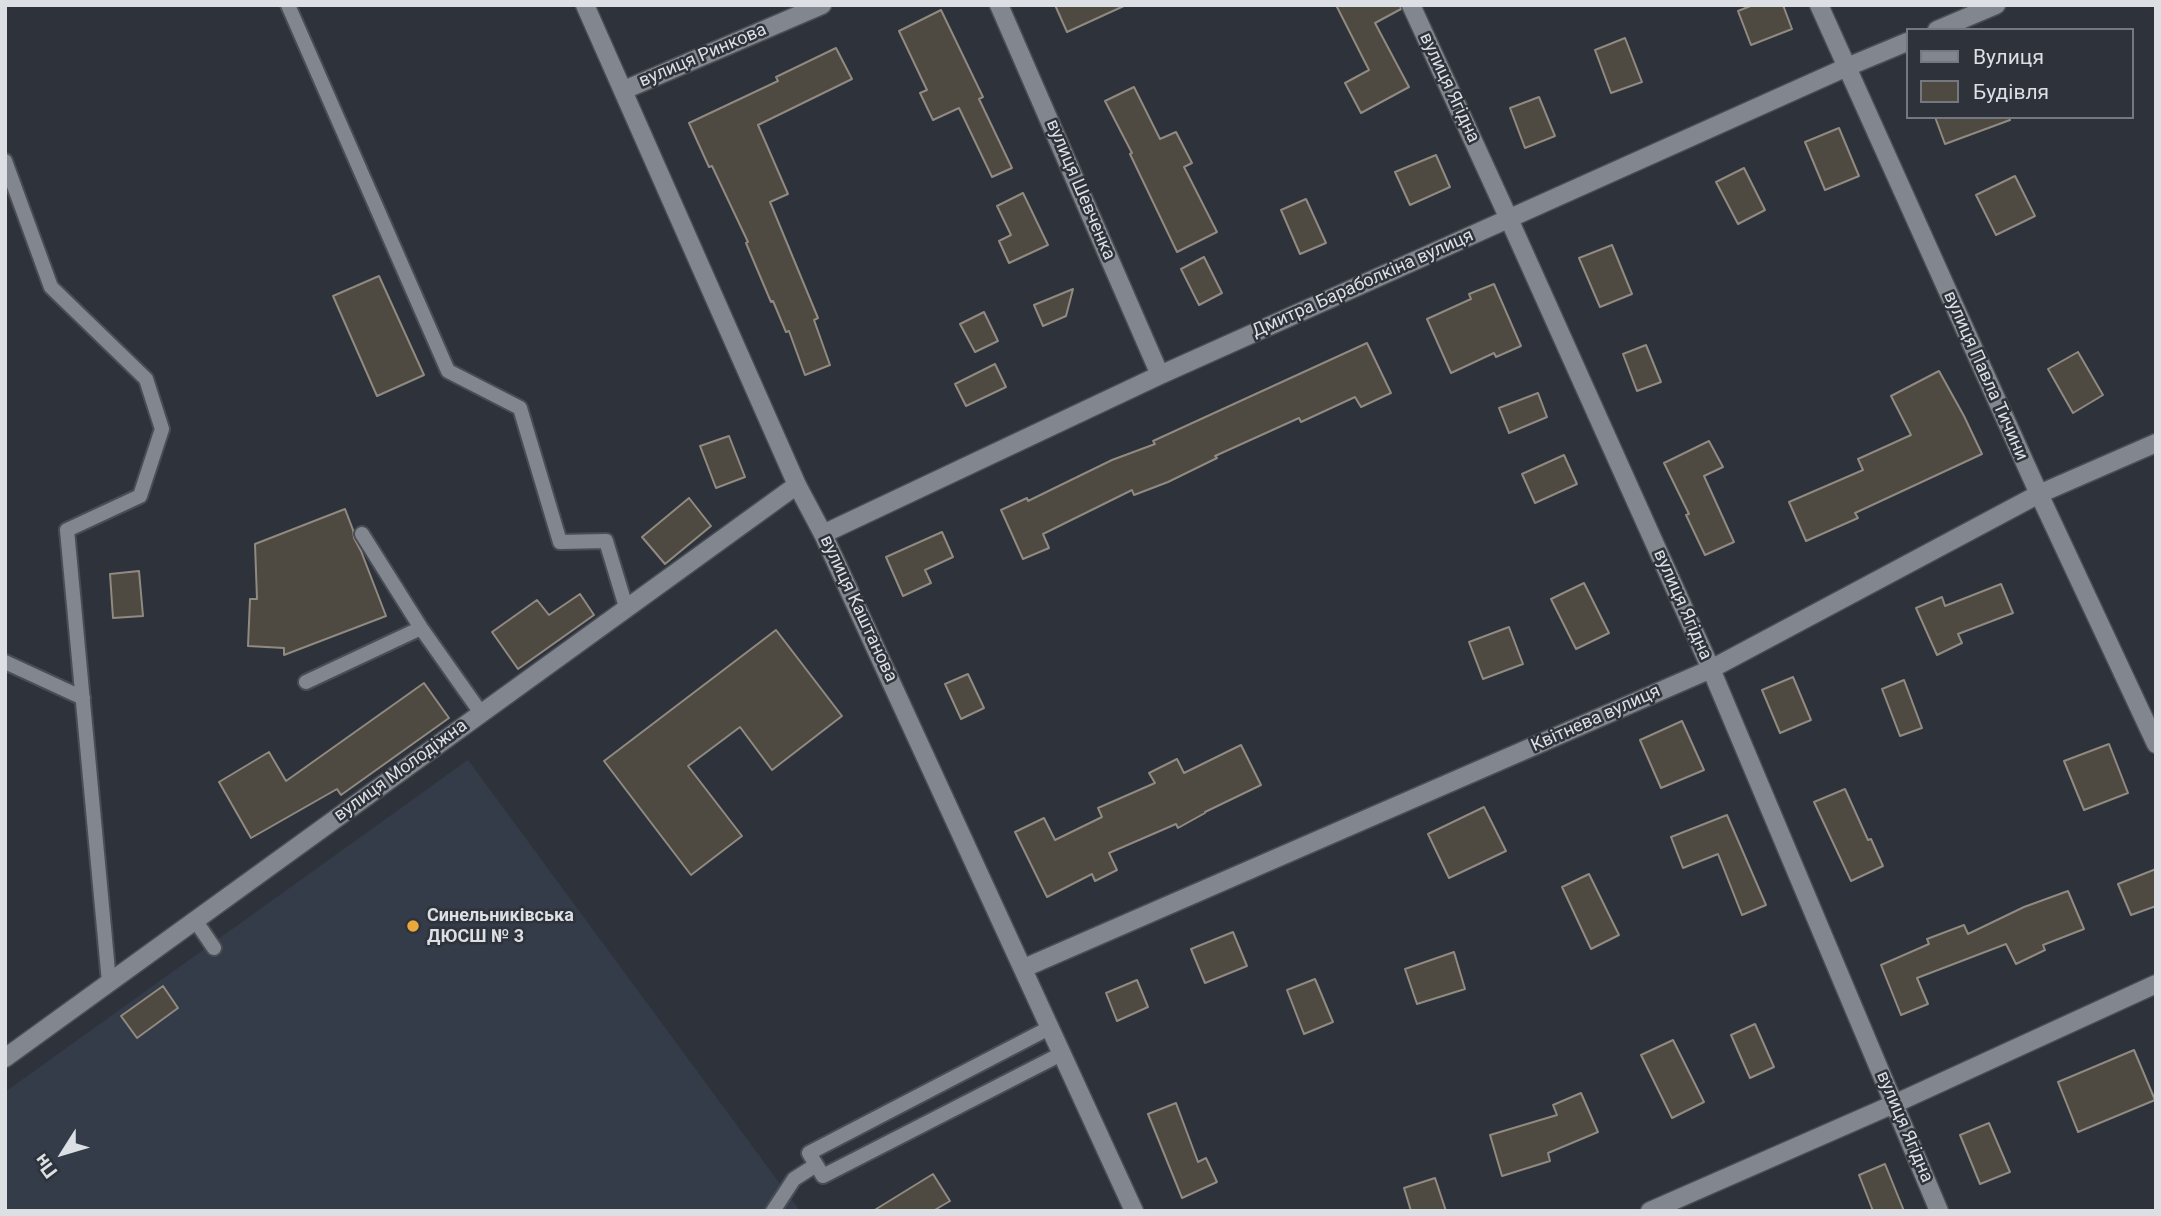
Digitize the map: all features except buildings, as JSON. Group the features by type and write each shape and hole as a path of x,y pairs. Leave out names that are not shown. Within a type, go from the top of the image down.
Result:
{"street":[{"name":"вулиця Каштанова","path":"585,5 797,485 823,534 1134,1211"},
{"name":"вулиця Ринкова","path":"624,90 822,5"},
{"name":"вулиця Шевченка","path":"999,5 1160,375"},
{"name":"вулиця Ягідна","path":"1411,5 1711,669 1940,1211"},
{"name":"вулиця Павла Тичини","path":"1819,5 2039,494 2156,744"},
{"path":"1942,28 1996,5"},
{"name":"Дмитра Бараболкіна вулиця","path":"823,534 1160,375 1906,42"},
{"name":"Квітнева вулиця","path":"1024,968 1711,669 2039,494 2156,443"},
{"name":"вулиця Молодіжна","path":"5,1058 797,485"},
{"path":"1650,1211 1894,1104 2156,984"}],"lane":[{"path":"288,5 448,371 520,408 560,542 606,541 626,607"},
{"path":"5,161 51,287 146,379 162,429 140,496 67,530 109,982"},
{"path":"362,534 421,628 481,713"},
{"path":"306,682 421,628"},
{"path":"5,663 83,698"},
{"path":"195,920 214,948"},
{"path":"1051,1027 809,1153 823,1176 1063,1053"},
{"path":"773,1211 793,1179 816,1165"}],"shaded area":[{"name":"Синельниківська ДЮСШ № 3","path":"468,760 800,1211 5,1211 5,1092"}],"place":[{"name":"Синельниківська ДЮСШ № 3","path":"413,926"}]}
